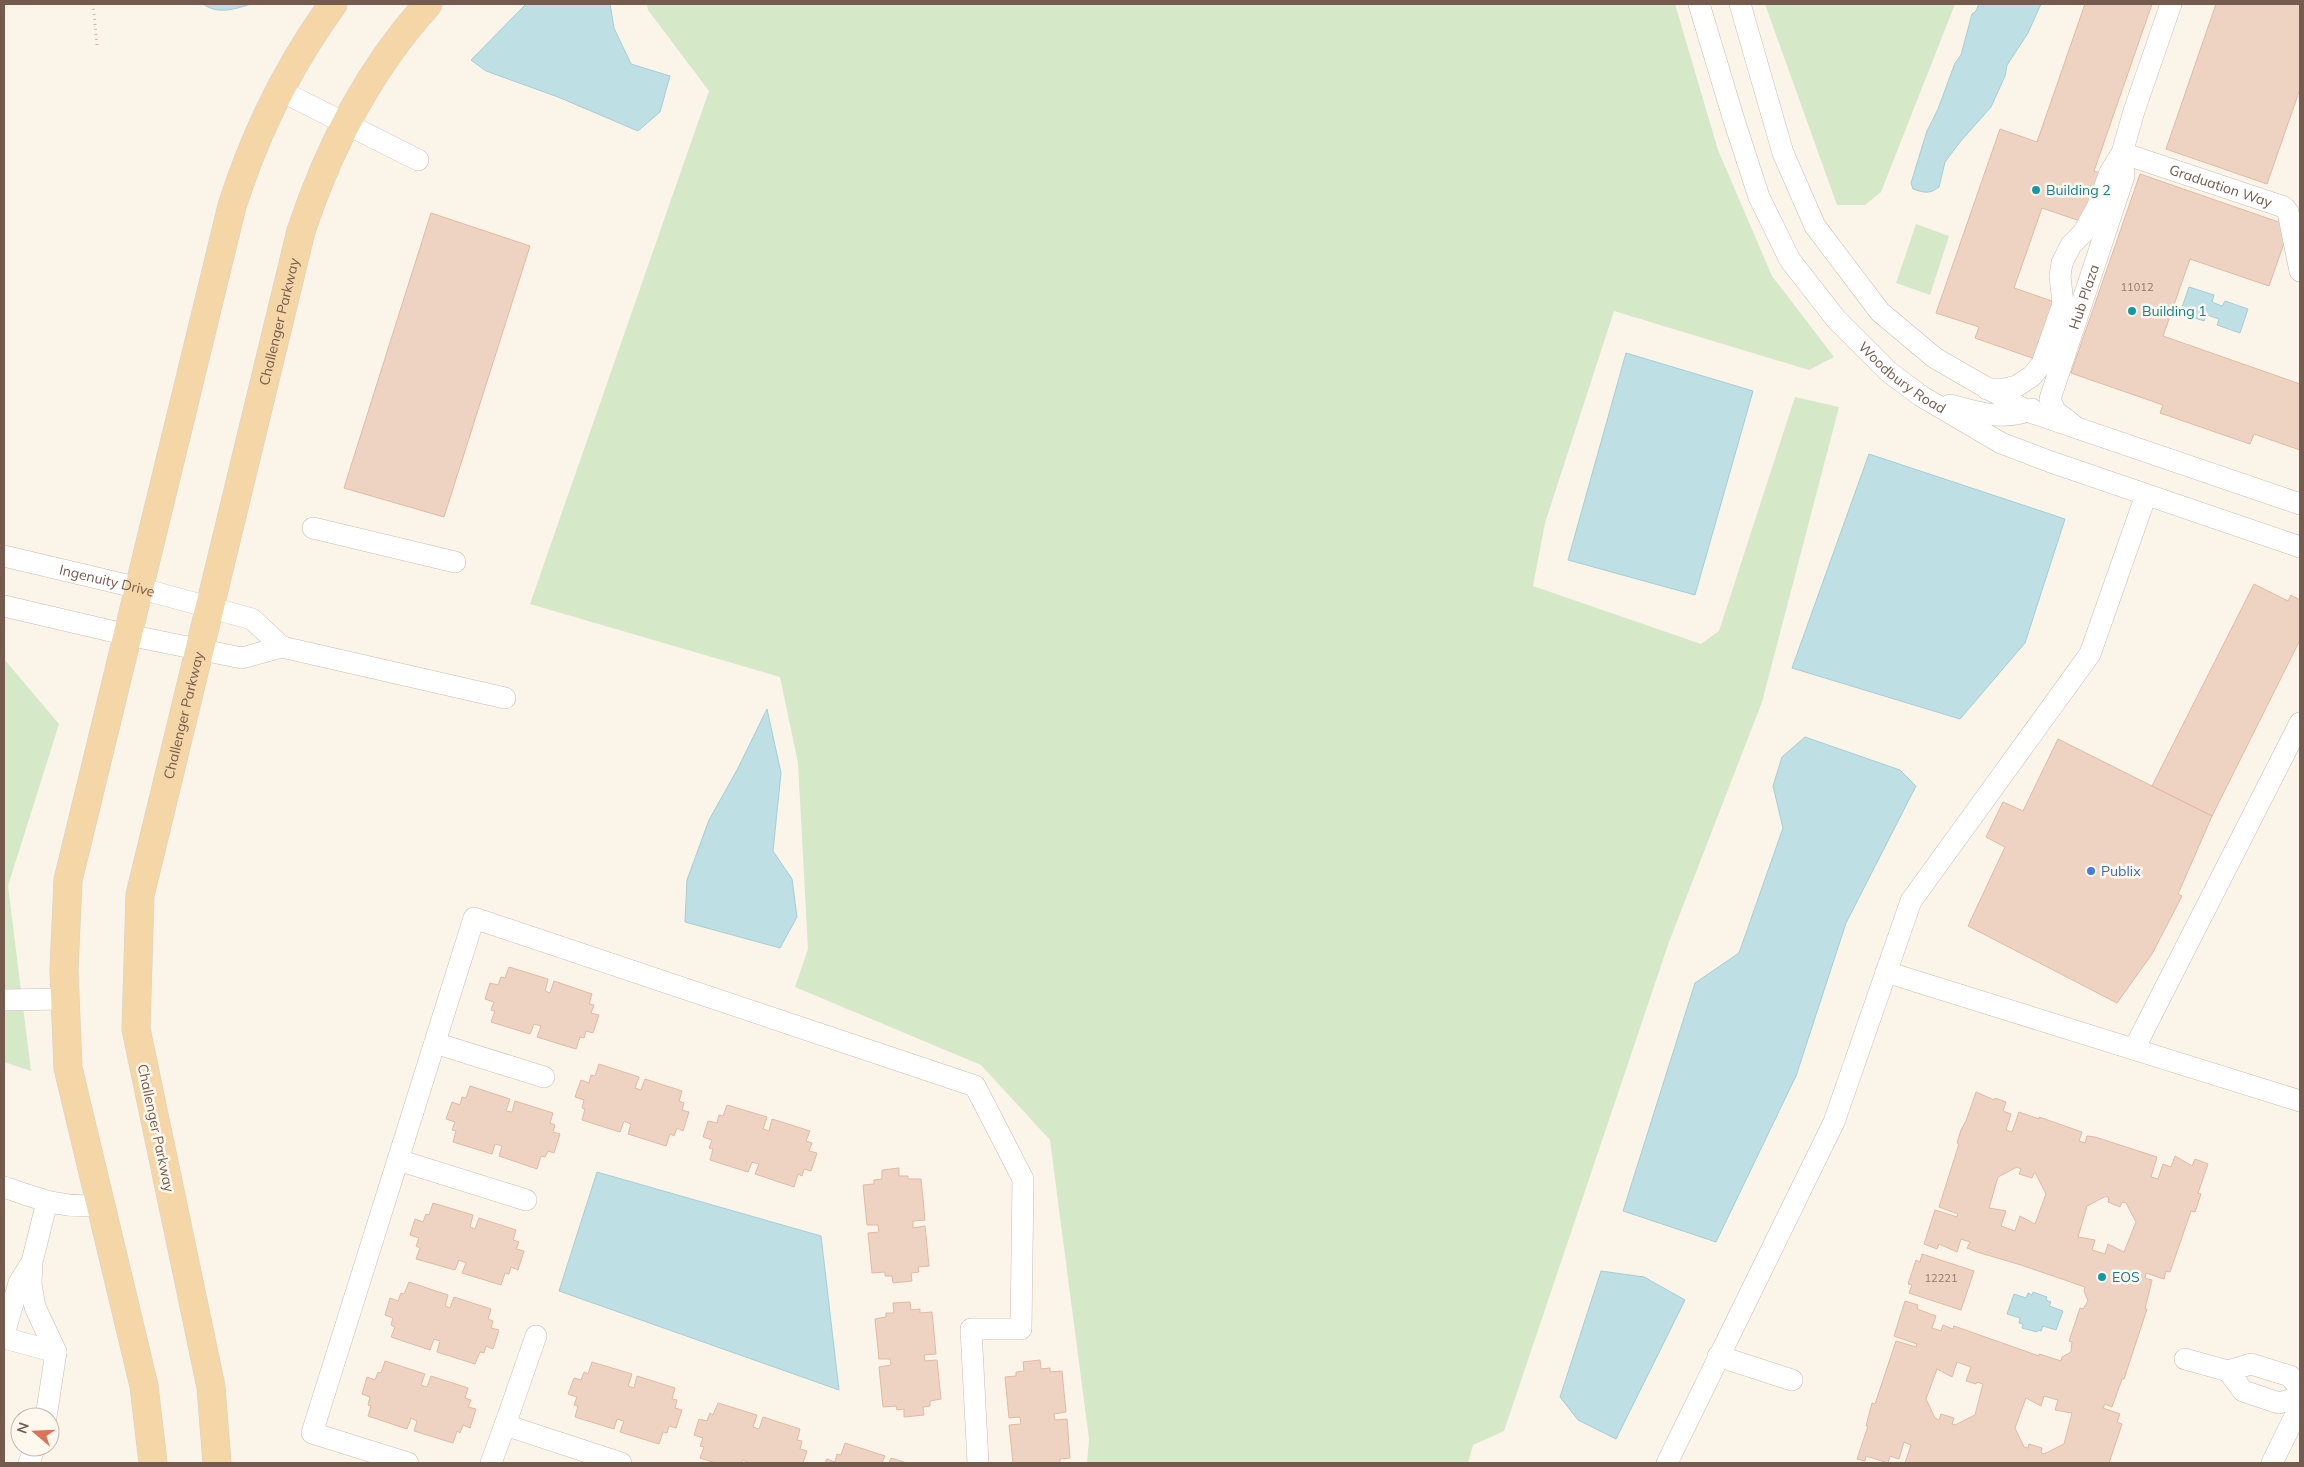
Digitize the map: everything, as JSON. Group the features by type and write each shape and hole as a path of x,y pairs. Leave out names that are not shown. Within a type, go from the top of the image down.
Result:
{"main road":[{"path":"153,1463 144,1386 68,1068 64,970 68,880 232,206 251,151 279,90 333,4"},
{"name":"Challenger Parkway","path":"217,1463 211,1387 136,1029 140,896 302,231 321,176 346,122 384,59 428,4"}],"street":[{"name":"Woodbury Road","path":"1699,4 1732,117 1759,198 1790,260 1836,319 1889,372 1921,396 2001,443 2300,547"},
{"path":"1740,4 1783,153 1815,226 1880,312 1935,358 2027,411 2300,504"},
{"name":"Hub Plaza","path":"1987,389 2005,389 2017,386 2032,376 2042,364 2064,304 2060,276 2062,263 2071,245 2082,233 2098,208 2110,172 2122,153 2134,111 2171,4"},
{"path":"279,90 346,122 418,160"},
{"name":"Hub Plaza","path":"2050,399 2124,176 2122,153"},
{"name":"Graduation Way","path":"2122,153 2243,184 2284,207 2288,212 2300,271"},
{"path":"2082,233 2104,240"},
{"path":"2062,288 2084,297"},
{"path":"1921,396 1990,415 2011,416 2027,411 2050,399 2055,411 2078,428"},
{"path":"1667,1463 1834,1122 1911,901 2090,654 2146,495"},
{"path":"313,528 455,562"},
{"name":"Ingenuity Drive","path":"4,556 139,588 252,619 282,647"},
{"path":"4,606 201,651 242,658 282,647 505,698"},
{"path":"2134,1049 2300,723"},
{"path":"408,1463 312,1433 474,918 975,1086 1023,1179 1021,1329 971,1329 978,1463"},
{"path":"1886,972 2300,1101"},
{"path":"4,1000 65,999"},
{"path":"435,1043 544,1076"},
{"path":"398,1160 526,1200"},
{"path":"4,1186 48,1202 80,1207 100,1205"},
{"path":"48,1202 32,1262 31,1284 35,1307 56,1352 48,1407"},
{"path":"32,1262 19,1283 4,1336 56,1352"},
{"path":"491,1463 536,1336"},
{"path":"1718,1356 1792,1380"},
{"path":"2185,1359 2228,1371 2251,1364 2290,1376 2300,1389"},
{"path":"2228,1371 2243,1391 2279,1404 2300,1397"},
{"path":"2272,1463 2300,1406"},
{"path":"505,1424 621,1463"}],"path":[{"path":"93,4 97,45"}],"green space":[{"path":"647,4 1675,4 1718,150 1772,276 1834,357 1809,370 1614,311 1545,523 1533,586 1701,644 1719,631 1795,397 1839,407 1762,702 1669,942 1504,1431 1473,1445 1468,1463 1087,1463 1089,1439 1050,1140 981,1065 795,987 808,949 798,763 780,677 530,604 709,91 648,10"},
{"path":"1765,4 1955,4 1881,192 1865,205 1837,205"},
{"path":"1916,224 1949,236 1930,295 1896,283"},
{"path":"4,659 59,724 8,886 31,1071 4,1062"}],"water":[{"path":"203,4 251,4 221,10"},
{"path":"526,4 610,4 614,28 631,64 670,76 660,112 638,131 558,97 486,71 471,60"},
{"path":"1979,4 2041,4 2028,33 2007,65 2005,76 1991,107 1945,162 1939,187 1930,192 1913,189 1911,183 1927,131 1938,109 1955,63 1961,55 1972,14 1976,11"},
{"path":"2189,287 2214,295 2212,302 2222,306 2225,301 2248,309 2240,333 2217,325 2219,319 2207,315 2204,321 2180,313"},
{"path":"1626,353 1753,391 1695,595 1568,560"},
{"path":"1869,454 2065,519 2025,643 1960,719 1792,668"},
{"path":"767,709 781,773 773,851 792,879 797,917 780,948 685,922 687,880 709,820 737,770"},
{"path":"1805,737 1900,770 1916,786 1846,923 1796,1076 1716,1242 1623,1211 1695,983 1739,953 1783,828 1773,786 1782,757"},
{"path":"597,1172 821,1236 839,1390 559,1291"},
{"path":"1601,1271 1644,1277 1685,1300 1616,1439 1578,1420 1560,1397"},
{"path":"2033,1292 2047,1297 2046,1300 2051,1302 2049,1306 2063,1311 2056,1330 2043,1326 2041,1331 2038,1330 2037,1332 2022,1328 2023,1324 2019,1323 2020,1318 2007,1314 2014,1294 2026,1298 2028,1293 2032,1295"}],"building":[{"name":"Building 2","path":"2085,4 2152,4 2094,171 2100,173 2083,222 2042,208 2014,288 2055,302 2035,359 1975,338 1979,327 1936,313 2000,129 2037,142"},
{"path":"2216,4 2300,4 2300,89 2267,184 2166,149"},
{"name":"Building 1","path":"2140,174 2290,226 2269,286 2190,259 2163,336 2300,384 2300,450 2254,434 2250,444 2160,413 2163,405 2071,373"},
{"path":"431,213 530,246 444,517 344,488"},
{"path":"2254,584 2288,601 2291,595 2300,600 2300,640 2212,816 2152,786"},
{"name":"Publix","path":"2058,739 2212,816 2178,894 2182,896 2152,954 2117,1003 1968,926 2005,847 1986,837 2003,802 2023,811"},
{"path":"509,967 548,979 545,991 550,993 554,981 592,994 589,1004 594,1005 591,1013 599,1015 593,1033 586,1031 584,1038 580,1037 576,1049 537,1037 541,1026 534,1024 530,1034 491,1022 495,1011 491,1010 494,1002 485,999 490,983 498,985 501,977 505,978"},
{"path":"599,1064 639,1077 635,1088 641,1090 645,1079 682,1091 679,1101 684,1103 682,1110 689,1112 683,1131 677,1128 674,1136 670,1134 666,1146 628,1134 631,1124 624,1121 620,1132 582,1120 585,1109 582,1108 584,1100 575,1097 581,1080 589,1083 591,1075 595,1076"},
{"path":"470,1086 510,1099 506,1111 512,1112 515,1101 553,1113 550,1123 555,1125 553,1132 560,1134 554,1153 548,1151 545,1157 541,1156 537,1169 499,1156 502,1146 495,1144 492,1154 453,1142 456,1131 452,1130 455,1122 446,1119 452,1102 460,1105 462,1097 466,1098"},
{"name":"EOS","path":"1976,1092 1994,1100 1995,1098 2006,1102 2003,1111 2011,1114 2006,1130 2012,1132 2019,1112 2039,1119 2039,1117 2082,1132 2079,1141 2085,1143 2087,1136 2095,1137 2157,1157 2151,1177 2158,1179 2163,1164 2171,1167 2175,1156 2192,1166 2195,1159 2208,1164 2198,1193 2201,1194 2195,1212 2191,1211 2170,1272 2166,1271 2164,1279 2146,1273 2145,1278 2152,1280 2145,1309 2147,1309 2124,1379 2122,1379 2112,1407 2105,1404 2103,1408 2120,1414 2117,1422 2122,1424 2109,1463 1905,1463 1911,1445 1904,1442 1899,1459 1890,1456 1888,1463 1866,1456 1865,1461 1857,1459 1868,1426 1866,1426 1872,1403 1875,1404 1896,1341 1916,1347 1917,1344 1894,1336 1905,1301 1918,1305 1917,1309 1936,1316 1932,1328 1941,1331 1943,1325 1953,1329 1954,1326 2039,1356 2039,1354 2061,1361 2062,1357 2071,1352 2072,1342 2069,1341 2080,1308 2083,1309 2088,1301 2084,1291 2085,1287 1977,1252 1967,1248 1970,1242 1961,1239 1957,1252 1939,1244 1937,1249 1924,1244 1935,1210 1957,1217 1958,1214 1939,1207 1959,1144 1957,1143 1961,1130","holes":["2017,1167 2021,1169 2019,1174 2032,1178 2034,1173 2036,1174 2046,1194 2035,1224 2020,1216 2015,1231 2001,1226 2006,1211 1989,1208 1998,1177","2106,1196 2109,1198 2108,1202 2120,1207 2122,1202 2126,1203 2136,1222 2124,1252 2108,1244 2105,1254 2092,1250 2095,1240 2078,1237 2087,1206","1957,1362 1971,1367 1966,1381 1983,1384 1975,1415 1955,1425 1952,1424 1954,1418 1941,1414 1939,1420 1935,1418 1926,1399 1937,1369 1952,1377","2044,1396 2058,1400 2055,1410 2072,1413 2064,1444 2044,1454 2041,1453 2042,1448 2029,1444 2028,1448 2024,1447 2015,1428 2026,1398 2041,1406"]},
{"path":"727,1105 767,1117 763,1129 769,1131 772,1119 810,1131 806,1141 812,1143 809,1151 817,1153 811,1171 804,1169 802,1176 798,1174 794,1187 755,1174 759,1164 752,1162 748,1172 710,1160 713,1149 709,1148 712,1140 703,1137 708,1121 717,1123 719,1115 723,1116"},
{"path":"899,1168 899,1176 908,1176 908,1179 921,1179 925,1220 913,1221 913,1228 925,1226 929,1266 918,1267 919,1272 911,1273 912,1281 893,1283 892,1276 885,1276 885,1272 872,1273 868,1233 879,1232 878,1225 867,1225 863,1185 874,1184 874,1180 882,1179 882,1170"},
{"path":"433,1203 473,1215 470,1227 475,1229 479,1218 516,1230 513,1240 519,1242 516,1249 524,1251 518,1270 511,1267 509,1274 505,1273 501,1285 462,1273 466,1263 459,1260 455,1270 416,1259 420,1248 416,1246 419,1238 410,1235 415,1219 423,1222 426,1214 429,1215"},
{"path":"1922,1254 1974,1271 1961,1310 1909,1293 1912,1285 1908,1284 1916,1260 1920,1262"},
{"path":"409,1282 448,1295 445,1306 450,1308 454,1297 491,1309 488,1319 493,1321 491,1328 499,1330 493,1349 486,1346 484,1353 480,1352 475,1364 437,1352 440,1341 434,1339 430,1350 391,1337 395,1327 391,1325 393,1318 385,1315 390,1298 398,1301 401,1293 404,1294"},
{"path":"910,1302 911,1310 920,1309 920,1313 932,1312 936,1354 924,1355 925,1361 937,1360 941,1399 930,1401 930,1406 923,1407 924,1415 904,1417 904,1409 897,1410 896,1406 883,1407 879,1367 891,1365 890,1359 879,1359 875,1319 886,1317 886,1313 894,1313 893,1303"},
{"path":"1040,1360 1041,1369 1050,1368 1050,1372 1062,1371 1066,1412 1054,1414 1055,1420 1067,1419 1070,1458 1060,1459 1060,1463 1013,1463 1009,1425 1021,1424 1020,1417 1009,1418 1005,1377 1016,1376 1016,1372 1024,1371 1023,1362"},
{"path":"385,1361 425,1374 421,1385 427,1387 431,1376 468,1388 465,1398 471,1400 468,1407 476,1409 470,1428 463,1425 460,1433 457,1431 453,1443 414,1431 417,1421 411,1418 407,1429 368,1416 371,1406 368,1405 370,1397 362,1394 367,1377 375,1380 378,1372 381,1373"},
{"path":"592,1362 632,1374 628,1386 634,1388 637,1376 675,1388 672,1399 677,1400 675,1408 682,1410 676,1428 669,1426 667,1433 663,1432 659,1444 620,1432 624,1421 617,1419 614,1429 575,1417 578,1406 574,1405 577,1397 568,1394 574,1378 581,1380 584,1372 588,1374"},
{"path":"718,1403 757,1415 753,1427 759,1429 763,1417 800,1429 797,1440 802,1441 800,1449 807,1451 803,1463 749,1463 743,1460 741,1463 716,1463 700,1458 704,1447 700,1446 703,1438 694,1435 699,1419 707,1421 710,1413 713,1415"},
{"path":"845,1443 885,1456 882,1463 825,1463 827,1459 835,1462 837,1454 841,1455"},
{"path":"891,1458 907,1463 889,1463"}],"place":[{"name":"Building 2","path":"2036,190"},
{"name":"Building 1","path":"2132,311"},
{"name":"Publix","path":"2091,871"},
{"name":"EOS","path":"2102,1277"}]}
